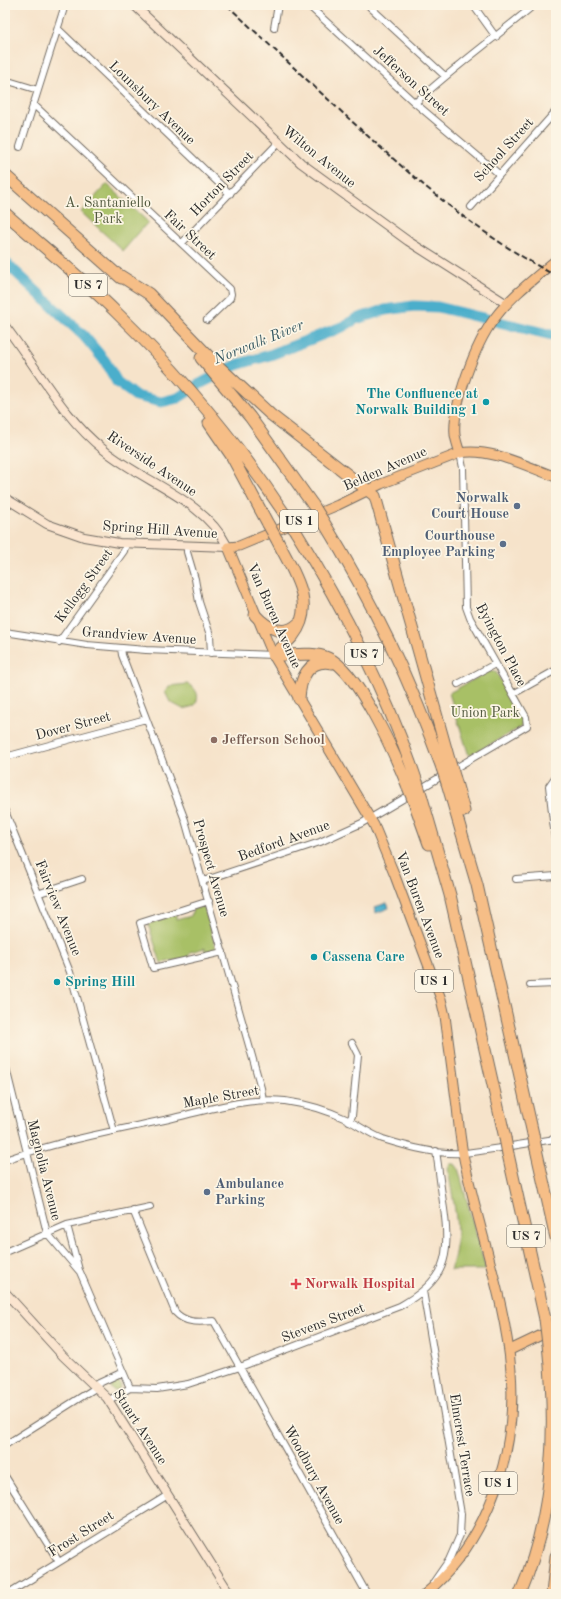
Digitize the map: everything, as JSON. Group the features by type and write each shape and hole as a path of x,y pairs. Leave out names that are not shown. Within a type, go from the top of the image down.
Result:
{"highway":[{"name":"US 7","path":"5,175 116,273 197,349 273,447 313,505 355,575 412,691 446,765 451,781 487,929 556,1238"},
{"name":"US 7","path":"5,214 100,296 166,362 205,412 246,459 296,532 340,606 367,660 394,722 412,785 446,878 550,1343"},
{"path":"197,349 283,424 369,490 377,502 446,765"},
{"path":"205,412 231,455 277,540 302,591 304,606 302,619 294,635 273,655"},
{"path":"255,615 269,628 281,631 293,628 302,619"},
{"path":"273,655 316,655 328,658 339,665 356,686 374,715 412,785"},
{"path":"299,699 301,681 310,668 322,662 339,665"},
{"path":"550,1343 556,1359"},
{"path":"520,1594 540,1534 550,1476 553,1418 550,1343"},
{"path":"552,1594 556,1556"}],"main road":[{"name":"Wilton Avenue","path":"134,5 301,163 408,241 507,304"},
{"path":"460,453 455,435 459,403 480,343 500,312 507,304 556,260"},
{"name":"Riverside Avenue","path":"5,326 63,405 85,432 104,450 194,508 215,529 228,547"},
{"name":"Belden Avenue","path":"228,547 239,546 460,453 473,452 487,454 556,477"},
{"name":"Spring Hill Avenue","path":"5,499 47,524 84,537 126,544 228,547"},
{"name":"Van Buren Avenue","path":"228,547 255,615 273,655 370,818 395,876 443,1006 462,1153 497,1285 510,1350"},
{"name":"Stuart Avenue","path":"5,1292 63,1356 109,1400 230,1594"},
{"path":"510,1350 556,1328"},
{"name":"US 1","path":"425,1594 446,1575 467,1548 488,1509 500,1478 509,1445 512,1423 513,1389 510,1350"}],"street":[{"path":"20,147 65,5"},
{"path":"274,28 278,5"},
{"name":"Jefferson Street","path":"308,5 415,103 499,174"},
{"path":"473,5 496,37"},
{"path":"415,103 444,76 496,37 534,5"},
{"path":"370,7 444,76"},
{"name":"Lounsbury Avenue","path":"58,29 230,194"},
{"path":"5,80 38,90"},
{"name":"Fair Street","path":"33,104 182,243 231,292 230,298 207,320"},
{"name":"School Street","path":"471,206 556,111"},
{"name":"Horton Street","path":"182,243 279,142"},
{"name":"Byington Place","path":"460,453 464,468 466,607 470,618 495,664 528,720 527,726"},
{"name":"Kellogg Street","path":"59,642 124,551 126,544"},
{"path":"187,546 187,552 195,579 199,602 210,635 211,653"},
{"name":"Grandview Avenue","path":"5,632 59,642 121,648 273,655"},
{"name":"Prospect Avenue","path":"121,648 122,655 179,804 209,901 262,1088 263,1100"},
{"path":"458,684 495,664"},
{"path":"513,694 556,670"},
{"name":"Dover Street","path":"5,757 146,719"},
{"name":"Bedford Avenue","path":"203,881 320,842 370,818 433,783 527,726"},
{"path":"556,776 549,786 556,847"},
{"name":"Fairview Avenue","path":"5,811 40,893 70,972 114,1131"},
{"path":"516,879 556,876"},
{"path":"40,893 82,879"},
{"path":"209,901 140,923 153,968 223,952"},
{"path":"530,985 556,984"},
{"path":"350,1121 352,1116 358,1055 352,1043"},
{"name":"Magnolia Avenue","path":"5,1064 47,1233 80,1272"},
{"name":"Maple Street","path":"5,1160 28,1152 114,1131 238,1103 263,1100 310,1106 330,1112 382,1138 436,1151 462,1153 556,1139"},
{"name":"Stevens Street","path":"130,1388 157,1389 188,1384 240,1368 400,1306 423,1292 438,1274 447,1249 448,1231 436,1151"},
{"path":"5,1252 67,1225 150,1207"},
{"name":"Woodbury Avenue","path":"133,1210 175,1312 181,1318 197,1322 214,1321 367,1594"},
{"name":"Magnolia Avenue","path":"67,1225 80,1272 123,1372"},
{"name":"Elmcrest Terrace","path":"423,1292 461,1514 460,1536 449,1560 425,1594"},
{"path":"5,1446 96,1386 123,1372 130,1388 109,1400"},
{"path":"5,1476 59,1562"},
{"name":"Frost Street","path":"7,1594 168,1495"}],"green space":[{"name":"A. Santaniello Park","path":"107,184 148,222 123,251 81,212"},
{"name":"Union Park","path":"489,671 496,672 524,721 521,727 469,756 449,693"},
{"path":"187,684 197,693 197,699 194,706 183,709 170,702 165,692 169,686"},
{"path":"204,906 217,951 205,954 205,948 190,952 188,958 161,963 148,924 176,914 176,920 191,916 193,909"},
{"path":"450,1164 455,1164 458,1168 486,1270 450,1270 454,1257 457,1232 455,1207 448,1169"},
{"path":"116,1381 121,1386 116,1391 111,1386"}],"water":[{"path":"387,903 389,908 376,913 375,907"}],"waterway":[{"name":"Norwalk River","path":"5,262 84,336 105,361 117,382 136,396 161,402 178,398 198,385 236,365 270,355 342,327 356,319 385,310 414,306 438,307 556,336"}],"railway":[{"path":"227,5 370,138 420,182 498,241 556,276"}],"place":[{"name":"The Confluence at Norwalk Building 1","path":"486,402"},
{"name":"Norwalk Court House","path":"517,506"},
{"name":"Courthouse Employee Parking","path":"503,544"},
{"name":"Jefferson School","path":"214,740"},
{"name":"Cassena Care","path":"314,957"},
{"name":"Spring Hill","path":"57,982"},
{"name":"Ambulance Parking","path":"207,1192"},
{"name":"Norwalk Hospital","path":"296,1284"}]}
